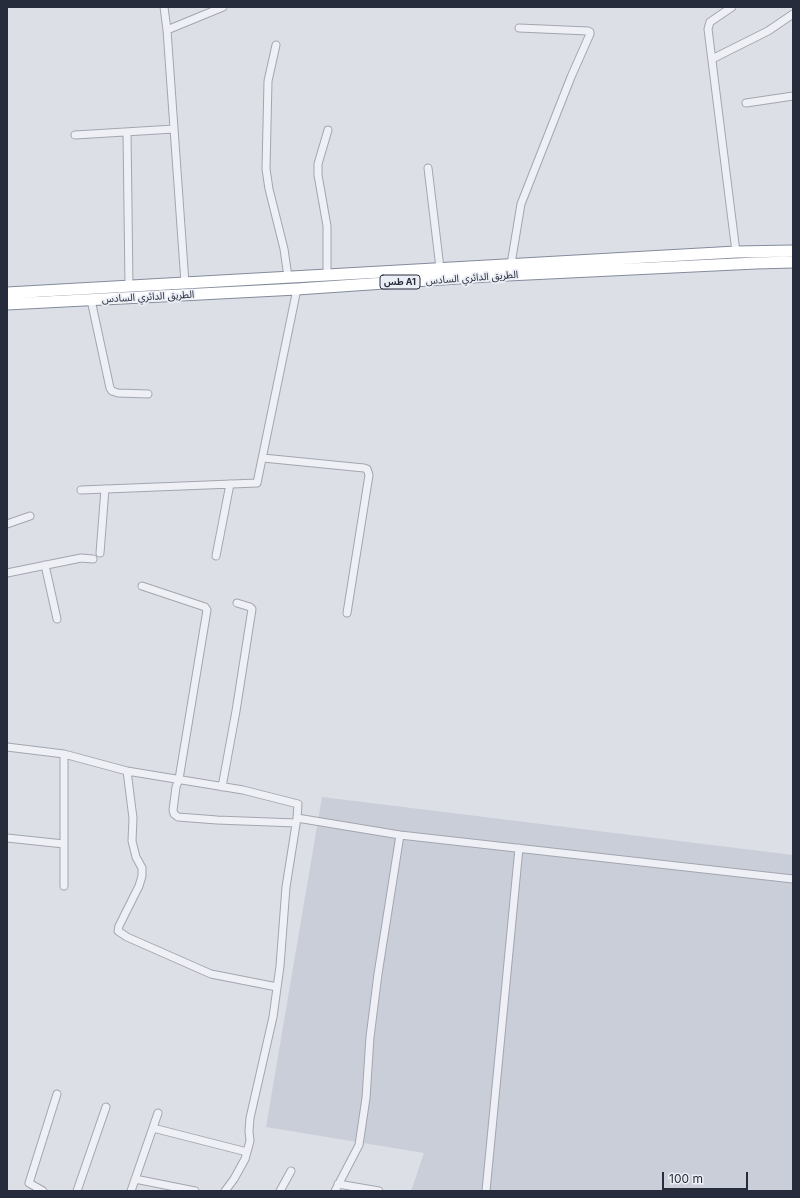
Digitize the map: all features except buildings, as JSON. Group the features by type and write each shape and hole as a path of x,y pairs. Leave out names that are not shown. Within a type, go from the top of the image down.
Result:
{"highway":[{"name":"الطريق الدائري السادس","path":"7,293 511,264 756,251 793,251"},
{"path":"756,251 756,262"},
{"name":"الطريق الدائري السادس","path":"7,304 297,289 487,276 756,262 793,262"},
{"path":"275,278 276,289"}],"street":[{"path":"164,7 167,30 185,283"},
{"path":"167,30 222,7"},
{"path":"732,7 710,22 708,29 736,252"},
{"path":"712,59 768,31 793,14"},
{"path":"511,264 521,204 571,77 590,34 588,31 519,28"},
{"path":"276,45 268,81 266,169 269,189 284,249 288,277"},
{"path":"746,103 793,96"},
{"path":"75,135 174,129"},
{"path":"328,130 318,164 318,175 327,226 328,275"},
{"path":"127,132 129,286"},
{"path":"428,168 440,268"},
{"path":"81,490 257,483 297,289"},
{"path":"91,300 110,388 118,394 148,394"},
{"path":"263,458 367,469 369,475 347,613"},
{"path":"216,556 230,484"},
{"path":"100,553 105,489"},
{"path":"7,524 30,516"},
{"path":"7,573 81,558 94,559"},
{"path":"45,565 57,619"},
{"path":"142,586 205,607 207,610 179,779 176,786 173,810 174,814 178,817 217,820 297,820 400,835 793,878"},
{"path":"222,786 236,711 252,609 237,603"},
{"path":"7,747 64,754 127,770 222,786 296,803 298,807 286,887 280,966 273,1018 250,1118 250,1141 245,1160 225,1191"},
{"path":"64,754 64,886"},
{"path":"127,770 133,818 132,842 136,857 142,868 142,876 139,886 119,926 118,931 127,937 211,974 277,987"},
{"path":"335,1191 359,1145 366,1098 370,1037 378,974 400,835"},
{"path":"7,838 64,844"},
{"path":"486,1191 519,848"},
{"path":"43,1191 28,1183 57,1094"},
{"path":"77,1191 106,1107"},
{"path":"131,1191 158,1113"},
{"path":"153,1128 247,1152"},
{"path":"280,1191 291,1171"},
{"path":"135,1179 176,1189 195,1191"},
{"path":"338,1184 379,1191"}],"shaded area":[{"path":"322,797 793,855 793,1191 411,1191 424,1153 266,1127"}]}
